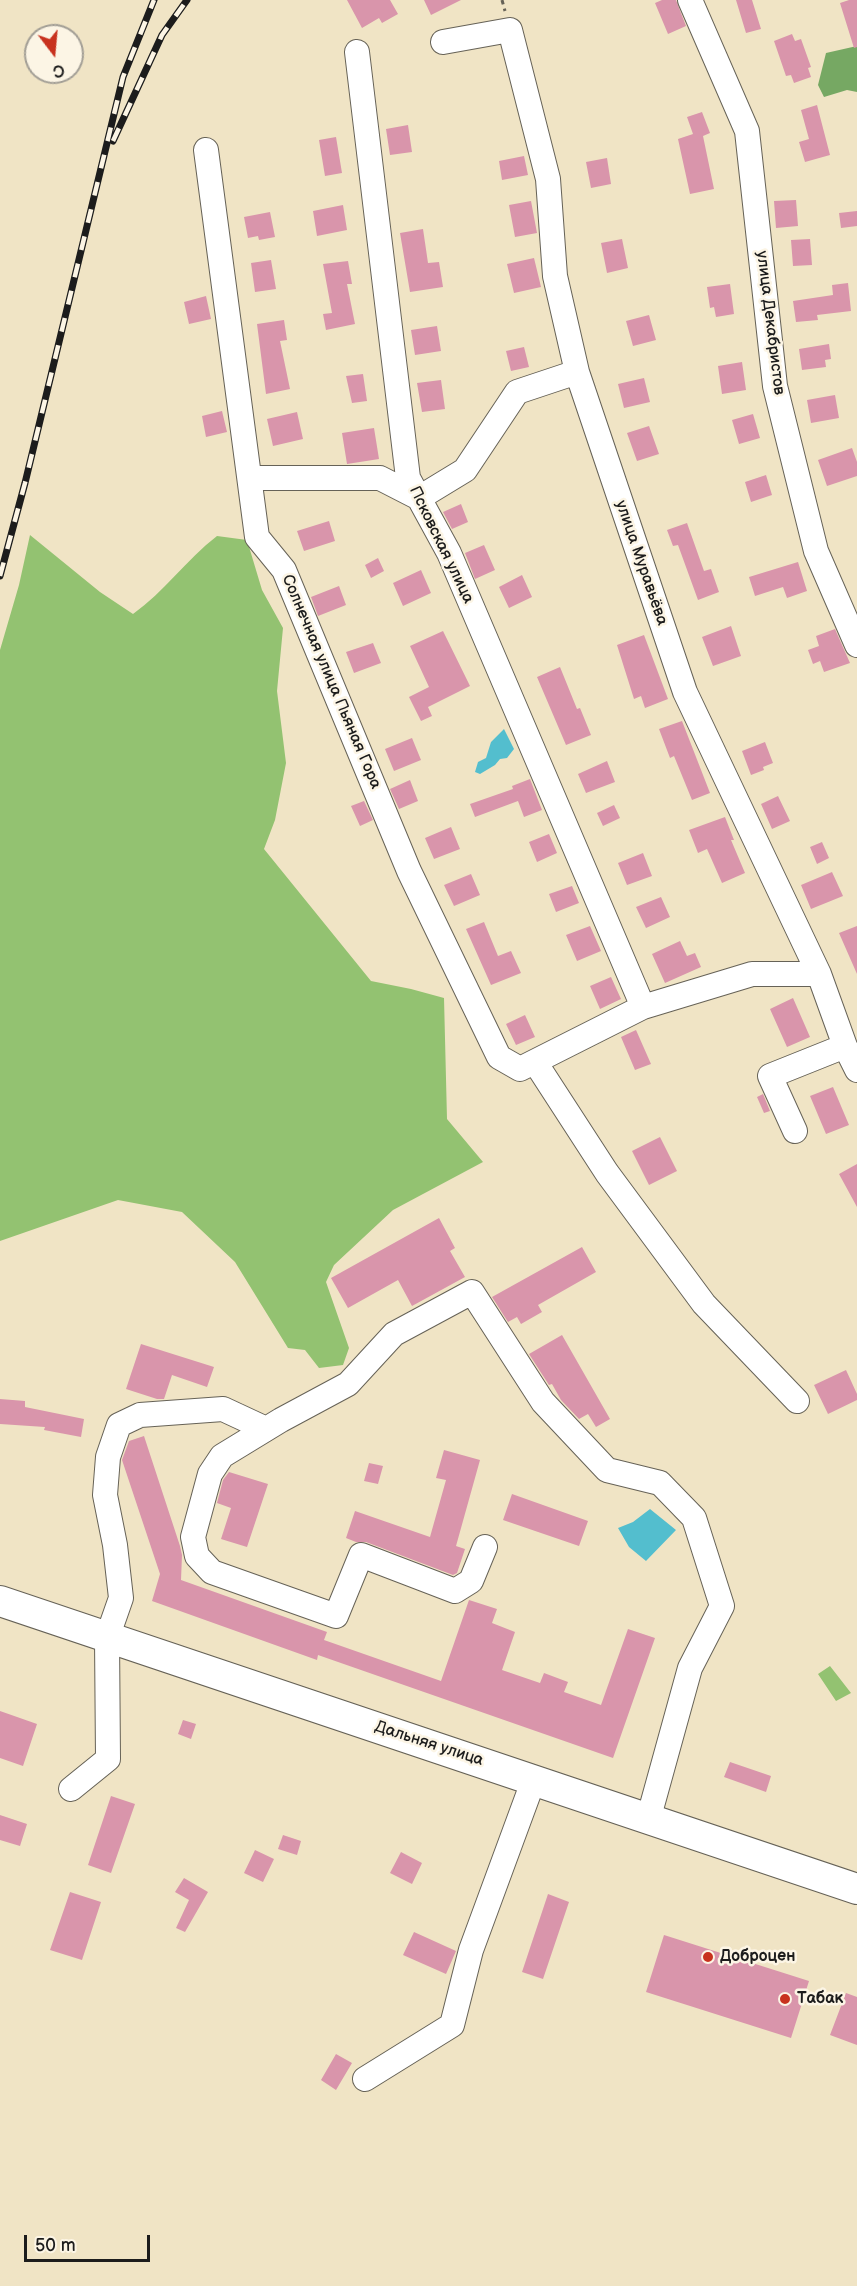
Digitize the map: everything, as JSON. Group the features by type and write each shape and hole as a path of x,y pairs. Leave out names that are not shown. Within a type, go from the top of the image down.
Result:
{"main road":[{"name":"Дальняя улица","path":"0,1600 107,1638 534,1779 648,1820 857,1889"}],"street":[{"name":"улица Декабристов","path":"690,0 747,131 776,386 816,551 857,645"},
{"name":"улица Муравьёва","path":"443,42 510,30 548,179 555,276 577,372 685,692 819,974 845,1046 857,1070"},
{"name":"Псковская улица","path":"357,52 408,478 449,553 643,1007"},
{"name":"Солнечная улица Пьяная Гора","path":"206,150 257,537 284,570 409,871 499,1057 520,1070 535,1062"},
{"path":"250,478 380,478 419,498 465,470 517,392 577,372"},
{"path":"797,1401 704,1304 607,1173 535,1062 643,1007 752,974 819,974"},
{"path":"795,1131 770,1076 845,1046"},
{"path":"485,1547 471,1581 456,1591 361,1555 336,1617 212,1572 197,1556 193,1537 210,1474 222,1456 348,1384 394,1334 472,1292 543,1402 608,1470 660,1483 694,1518 722,1606 690,1668 648,1820"},
{"path":"71,1789 108,1759 107,1638 121,1598 115,1545 105,1495 108,1457 119,1425 140,1414 223,1409 266,1429"},
{"path":"365,2079 452,2025 471,1950 534,1779"}],"green space":[{"path":"857,46 857,92 847,90 824,97 818,85 826,53"},
{"path":"30,535 100,592 133,614 217,536 247,540 262,590 283,628 277,691 286,763 275,820 264,849 371,981 444,998 447,1119 483,1162 393,1210 334,1265 326,1282 349,1348 343,1365 319,1368 305,1350 288,1348 235,1262 182,1212 118,1200 0,1241 0,650 19,585"},
{"path":"830,1666 851,1693 836,1701 818,1674"}],"water":[{"path":"504,729 514,749 507,758 500,759 480,774 475,772 478,762 486,758 491,742"},
{"path":"650,1509 676,1530 646,1561 629,1547 618,1528 633,1522"}],"building":[{"path":"347,0 390,0 398,14 382,23 379,18 362,28"},
{"path":"424,0 461,0 431,15"},
{"path":"662,0 676,0 686,26 668,34 655,3"},
{"path":"736,0 752,0 761,29 746,33"},
{"path":"857,0 857,47 854,48 840,3"},
{"path":"792,34 795,41 801,39 811,67 808,68 811,77 794,83 791,75 786,76 774,41"},
{"path":"817,105 830,155 805,162 799,142 809,139 801,110"},
{"path":"702,112 710,133 703,136 714,189 690,194 678,139 693,134 687,117"},
{"path":"408,125 412,152 390,155 386,129"},
{"path":"336,137 342,173 325,176 319,140"},
{"path":"524,156 528,175 502,180 499,161"},
{"path":"607,158 611,184 591,188 586,162"},
{"path":"796,200 798,226 776,228 774,201"},
{"path":"531,201 537,233 515,237 509,205"},
{"path":"343,205 347,230 317,236 313,211"},
{"path":"857,211 857,226 841,228 839,213"},
{"path":"270,212 275,237 259,240 258,236 248,238 244,217"},
{"path":"423,229 428,263 439,262 443,287 410,292 400,233"},
{"path":"622,239 628,268 607,273 601,243"},
{"path":"810,239 812,265 793,266 791,240"},
{"path":"534,258 541,287 514,293 507,264"},
{"path":"271,260 276,289 255,292 251,263"},
{"path":"348,261 352,284 347,284 355,324 326,330 323,314 332,313 323,264"},
{"path":"848,283 851,311 817,315 818,320 796,322 793,301 833,295 832,285"},
{"path":"730,284 734,314 716,317 714,307 710,308 707,287"},
{"path":"206,296 211,319 189,324 184,302"},
{"path":"649,315 656,340 633,346 626,321"},
{"path":"284,320 287,340 280,341 290,389 266,394 257,324"},
{"path":"437,326 441,351 415,355 411,330"},
{"path":"829,344 831,359 825,360 826,367 802,370 799,349"},
{"path":"524,347 529,367 511,371 506,351"},
{"path":"742,362 746,390 722,394 718,366"},
{"path":"363,374 367,401 352,403 346,376"},
{"path":"644,378 650,402 624,408 618,384"},
{"path":"441,380 445,409 422,412 417,383"},
{"path":"835,395 839,418 811,423 807,400"},
{"path":"222,411 227,432 206,437 202,416"},
{"path":"297,412 303,439 273,446 267,419"},
{"path":"753,414 760,438 739,444 732,420"},
{"path":"649,426 659,454 637,461 627,433"},
{"path":"374,428 379,459 347,464 342,433"},
{"path":"852,448 857,462 857,476 827,486 818,460"},
{"path":"766,475 772,495 751,502 745,482"},
{"path":"461,504 468,522 452,529 443,512"},
{"path":"329,521 335,541 304,551 297,531"},
{"path":"687,523 704,571 711,569 719,592 698,600 678,545 673,546 667,530"},
{"path":"484,545 495,570 475,579 465,553"},
{"path":"378,558 384,571 371,578 365,565"},
{"path":"798,562 807,591 787,598 783,587 755,596 749,577"},
{"path":"421,570 431,593 403,606 393,583"},
{"path":"522,575 532,597 509,608 499,587"},
{"path":"339,586 346,605 318,616 311,597"},
{"path":"731,626 741,656 713,666 702,637"},
{"path":"835,629 850,663 824,672 820,661 813,664 808,650 819,646 816,636"},
{"path":"443,631 470,686 428,707 432,716 421,721 409,697 429,687 410,646"},
{"path":"644,635 668,699 645,708 641,696 634,699 617,645"},
{"path":"373,643 381,663 354,673 346,652"},
{"path":"560,667 577,709 580,708 591,735 566,745 537,677"},
{"path":"682,721 710,793 692,800 674,756 670,758 659,729"},
{"path":"412,738 421,760 394,771 385,749"},
{"path":"765,742 773,763 763,767 764,770 751,775 742,751"},
{"path":"607,761 615,782 586,793 578,774"},
{"path":"530,779 542,810 524,817 518,801 475,817 470,804 513,789 512,786"},
{"path":"410,780 418,801 399,809 390,789"},
{"path":"778,796 790,821 772,829 761,804"},
{"path":"364,801 373,820 360,826 351,806"},
{"path":"614,805 620,818 603,826 597,813"},
{"path":"725,817 734,840 731,840 745,873 722,883 707,849 698,853 689,830"},
{"path":"451,827 460,849 434,859 425,838"},
{"path":"549,834 557,853 537,862 529,842"},
{"path":"822,842 829,858 817,864 810,847"},
{"path":"643,853 652,876 627,885 618,863"},
{"path":"832,872 843,896 811,909 801,885"},
{"path":"471,874 480,895 454,906 444,885"},
{"path":"572,886 579,903 556,912 549,894"},
{"path":"661,897 670,917 646,928 636,907"},
{"path":"484,922 498,956 511,951 521,973 491,985 466,929"},
{"path":"590,926 601,951 577,961 566,935"},
{"path":"857,926 857,974 839,933"},
{"path":"680,941 687,956 695,953 701,967 665,983 652,954"},
{"path":"611,977 621,999 600,1009 590,986"},
{"path":"793,998 810,1037 787,1047 770,1009"},
{"path":"525,1015 535,1037 516,1045 506,1024"},
{"path":"636,1030 651,1064 635,1070 621,1037"},
{"path":"833,1087 849,1125 826,1134 810,1096"},
{"path":"763,1094 770,1111 764,1113 757,1097"},
{"path":"660,1137 677,1171 649,1185 632,1151"},
{"path":"857,1164 857,1207 839,1174"},
{"path":"439,1218 455,1248 450,1251 465,1277 412,1306 398,1280 348,1308 331,1278"},
{"path":"582,1247 596,1272 538,1305 542,1312 521,1324 517,1317 508,1322 492,1297"},
{"path":"562,1335 610,1419 596,1427 588,1414 579,1419 561,1400 529,1354"},
{"path":"141,1344 214,1367 207,1387 172,1375 164,1399 126,1389"},
{"path":"846,1370 857,1394 857,1400 828,1414 814,1385"},
{"path":"0,1399 25,1401 25,1407 84,1419 81,1437 44,1430 45,1427 0,1424"},
{"path":"144,1436 180,1546 181,1580 327,1632 324,1640 441,1681 469,1600 497,1609 492,1623 515,1632 502,1670 540,1683 544,1673 568,1682 564,1692 601,1705 628,1629 655,1638 613,1758 318,1655 317,1660 152,1601 160,1574 122,1460 129,1441"},
{"path":"444,1450 480,1460 456,1546 465,1549 457,1573 453,1575 366,1542 356,1542 346,1538 355,1511 430,1537 446,1480 436,1478"},
{"path":"369,1463 383,1466 378,1484 364,1481"},
{"path":"229,1472 268,1484 247,1547 221,1539 231,1508 217,1503 223,1480"},
{"path":"512,1494 588,1521 579,1546 503,1520"},
{"path":"0,1711 37,1724 23,1766 0,1758"},
{"path":"183,1720 196,1724 191,1739 178,1734"},
{"path":"730,1762 771,1776 766,1792 724,1777"},
{"path":"111,1796 135,1804 111,1873 88,1865"},
{"path":"0,1815 27,1824 20,1846 0,1840"},
{"path":"283,1835 301,1841 297,1855 278,1849"},
{"path":"255,1850 274,1859 263,1882 244,1873"},
{"path":"401,1852 422,1863 412,1884 390,1873"},
{"path":"184,1878 208,1892 185,1932 176,1928 189,1900 175,1892"},
{"path":"70,1892 101,1902 82,1960 50,1950"},
{"path":"548,1894 569,1902 543,1979 522,1972"},
{"path":"414,1932 456,1951 446,1974 403,1955"},
{"path":"664,1935 809,1981 791,2038 646,1992"},
{"path":"846,1993 857,1997 857,2045 830,2035"},
{"path":"336,2054 352,2063 336,2090 321,2080"}],"railway":[{"path":"0,576 25,483 123,77 154,0"},
{"path":"113,141 162,35 187,0"}],"place":[{"name":"Доброцен","path":"708,1957"},
{"name":"Табак","path":"785,1999"}]}
